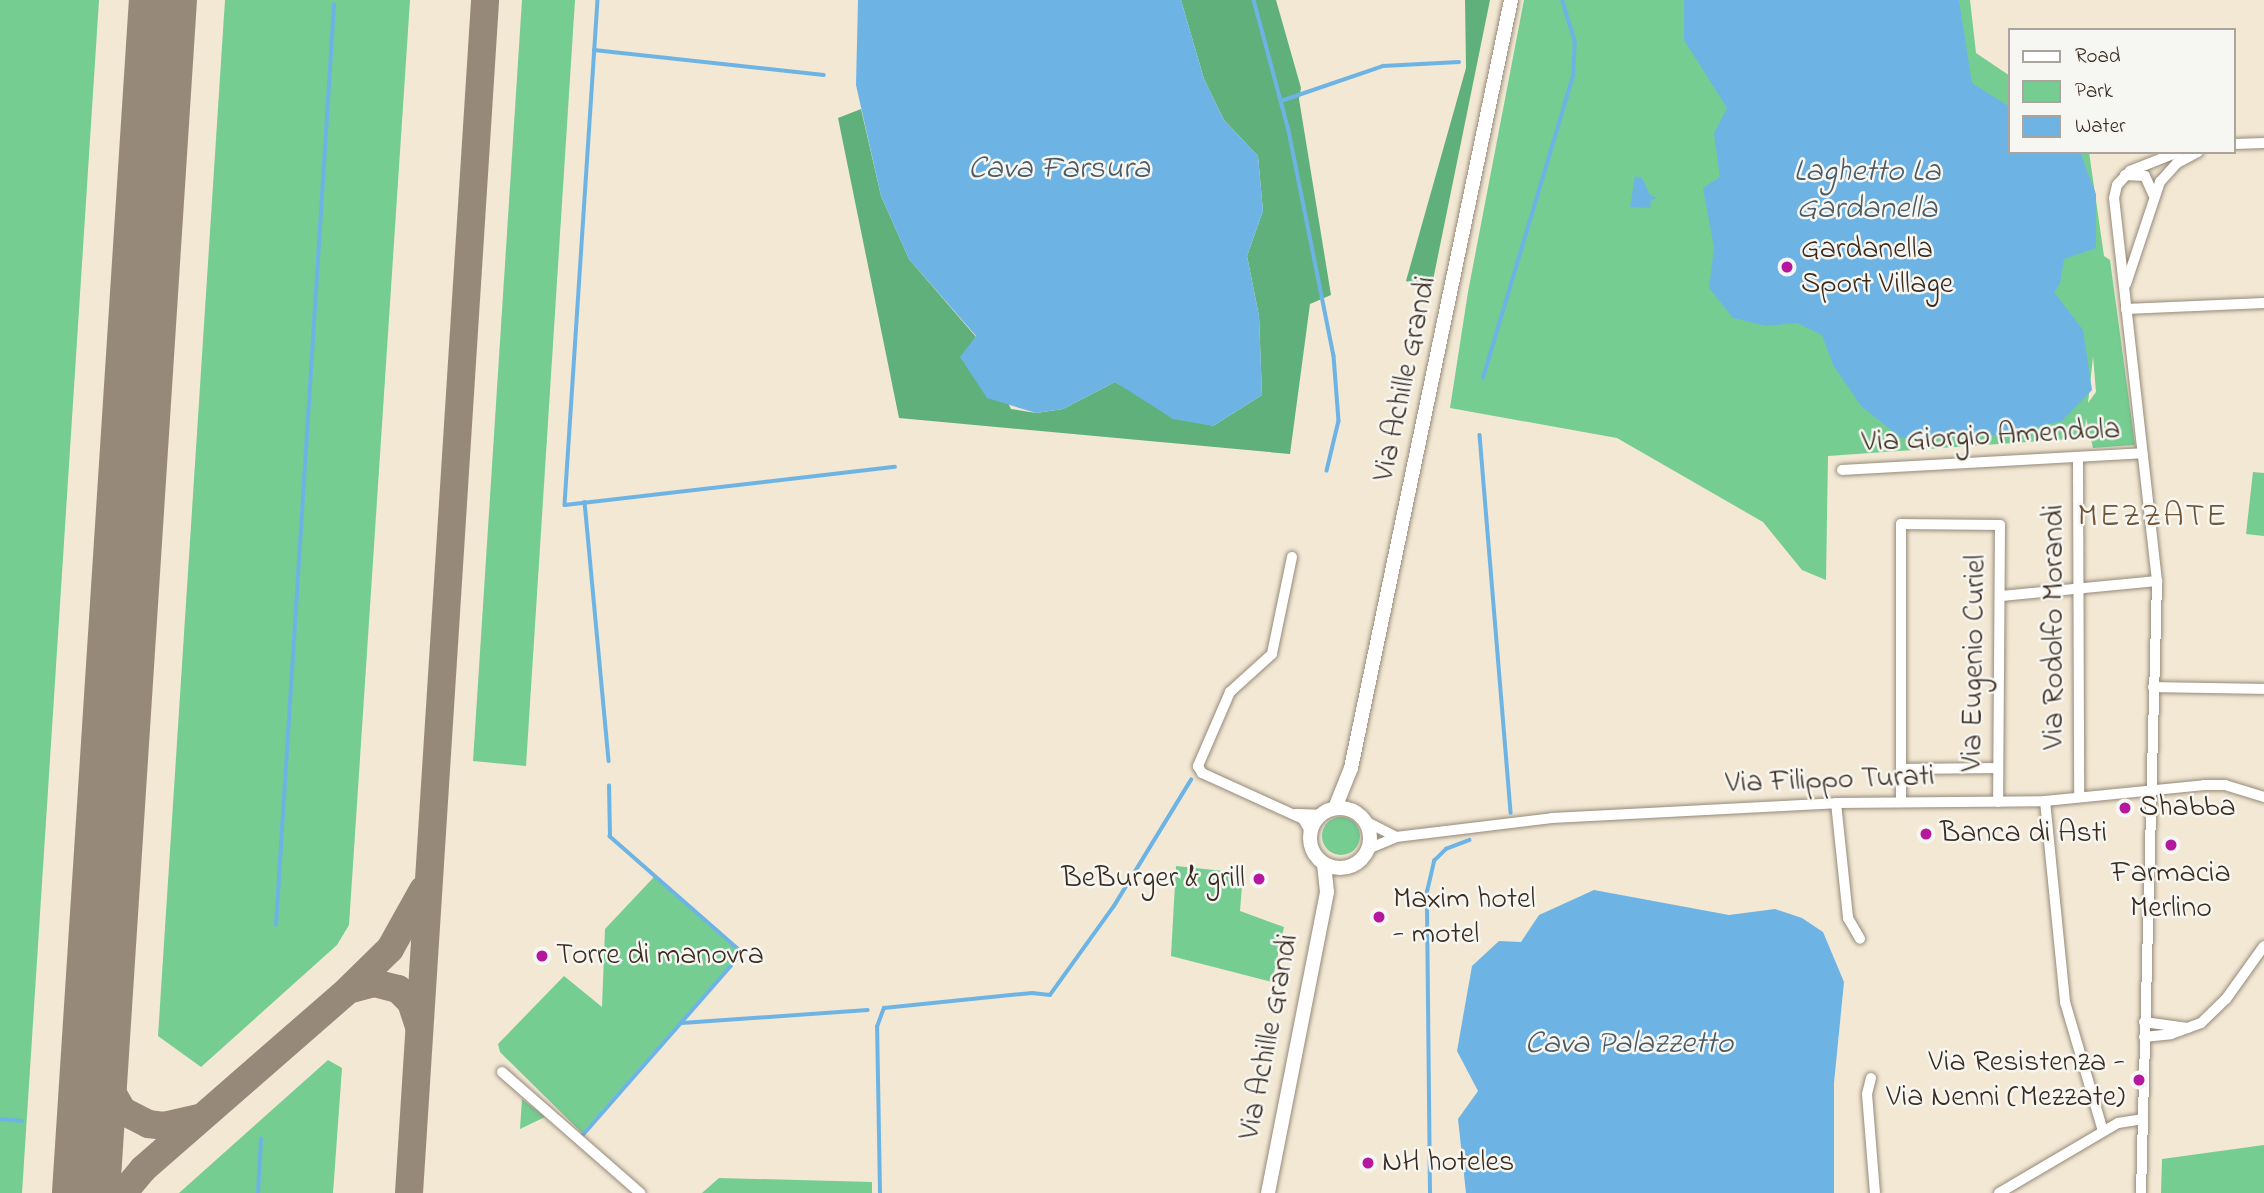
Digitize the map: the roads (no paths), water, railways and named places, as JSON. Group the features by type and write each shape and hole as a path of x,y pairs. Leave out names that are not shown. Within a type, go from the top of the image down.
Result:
{"main road":[{"name":"Via Achille Grandi","path":"1335,808 1351,768 1511,0"},
{"name":"Via Achille Grandi","path":"1327,892 1341,868 1357,863 1368,849 1370,832 1359,816 1351,768"},
{"path":"1310,831 1320,815 1335,808 1359,816"},
{"name":"Via Achille Grandi","path":"1268,1193 1327,892 1324,864 1312,850 1310,831"},
{"path":"1324,864 1341,868"}],"street":[{"path":"2236,144 2264,143"},
{"path":"2141,1193 2148,788 2157,581 2114,198 2124,175 2143,163 2172,154"},
{"path":"2124,295 2153,198 2170,169 2195,154"},
{"path":"2124,175 2148,179 2153,198"},
{"path":"2126,309 2264,303"},
{"name":"Via Giorgio Amendola","path":"1842,470 2142,453"},
{"name":"Via Rodolfo Morandi","path":"2078,457 2081,588 2080,797"},
{"name":"Via Eugenio Curiel","path":"1900,769 1901,524 2000,525 1998,802"},
{"path":"1292,557 1272,654 1230,692 1198,766 1202,773 1294,813 1320,815"},
{"path":"2001,596 2157,581"},
{"path":"2153,688 2264,689"},
{"path":"1900,802 1900,769 1998,768"},
{"name":"Via Filippo Turati","path":"1368,849 1396,837 1533,820 1836,803 2045,801 2148,788 2225,785 2264,797"},
{"path":"2045,801 2065,1002 2103,1131"},
{"path":"1836,803 1848,918 1860,939"},
{"path":"1294,813 1310,831"},
{"path":"1359,816 1396,837"},
{"path":"2144,1037 2188,1028 2212,1014 2264,946"},
{"path":"2144,1022 2188,1028"},
{"path":"502,1072 640,1193"},
{"path":"1871,1078 1868,1106 1875,1193"},
{"path":"1999,1193 2103,1131 2126,1120 2142,1119"}],"water":[{"name":"Cava Farsura","path":"858,0 1181,0 1204,79 1224,120 1258,156 1263,211 1247,256 1259,316 1262,395 1213,426 1173,419 1115,382 1063,409 1036,413 987,398 960,357 976,336 909,259 881,196 856,85"},
{"name":"Laghetto La Gardanella","path":"1684,0 1959,0 1972,83 2008,106 2008,154 2081,154 2096,194 2096,248 2064,259 2060,284 2054,292 2083,330 2092,390 2062,421 2005,435 1901,438 1861,406 1833,365 1822,335 1797,323 1766,326 1733,318 1709,288 1714,248 1703,188 1720,177 1714,133 1727,108 1684,40"},
{"path":"1635,176 1642,178 1650,195 1657,198 1651,200 1650,208 1630,207"},
{"name":"Cava Palazzetto","path":"1594,890 1729,915 1775,909 1802,918 1823,932 1844,982 1834,1083 1834,1193 1466,1193 1458,1119 1478,1091 1457,1051 1472,966 1499,941 1521,942 1539,915"}],"waterway":[{"path":"598,0 565,505 895,467"},
{"path":"1254,0 1289,131 1334,356 1339,421 1327,471"},
{"path":"1483,378 1573,76 1575,43 1562,0"},
{"path":"276,925 334,5"},
{"path":"594,50 824,75"},
{"path":"1281,101 1383,66 1459,62"},
{"path":"1480,435 1511,813"},
{"path":"585,502 609,761"},
{"path":"880,1193 877,1027 884,1008 1032,993 1050,995 1114,906 1191,780"},
{"path":"582,1136 742,953 610,837 609,786"},
{"path":"1430,1193 1427,892 1434,861 1446,849 1469,840"},
{"path":"682,1023 868,1010"},
{"path":"0,1119 22,1121"},
{"path":"258,1193 261,1139"}],"place":[{"name":"Gardanella Sport Village","path":"1787,267"},
{"name":"Shabba","path":"2125,808"},
{"name":"Banca di Asti","path":"1926,834"},
{"name":"Farmacia Merlino","path":"2171,845"},
{"name":"BeBurger & grill","path":"1259,879"},
{"name":"Maxim hotel - motel","path":"1379,917"},
{"name":"Torre di manovra","path":"542,956"},
{"name":"Via Resistenza - Via Nenni (Mezzate)","path":"2139,1080"},
{"name":"NH hoteles","path":"1368,1163"}],"district":[{"name":"MEZZATE","path":"2153,518"}]}
